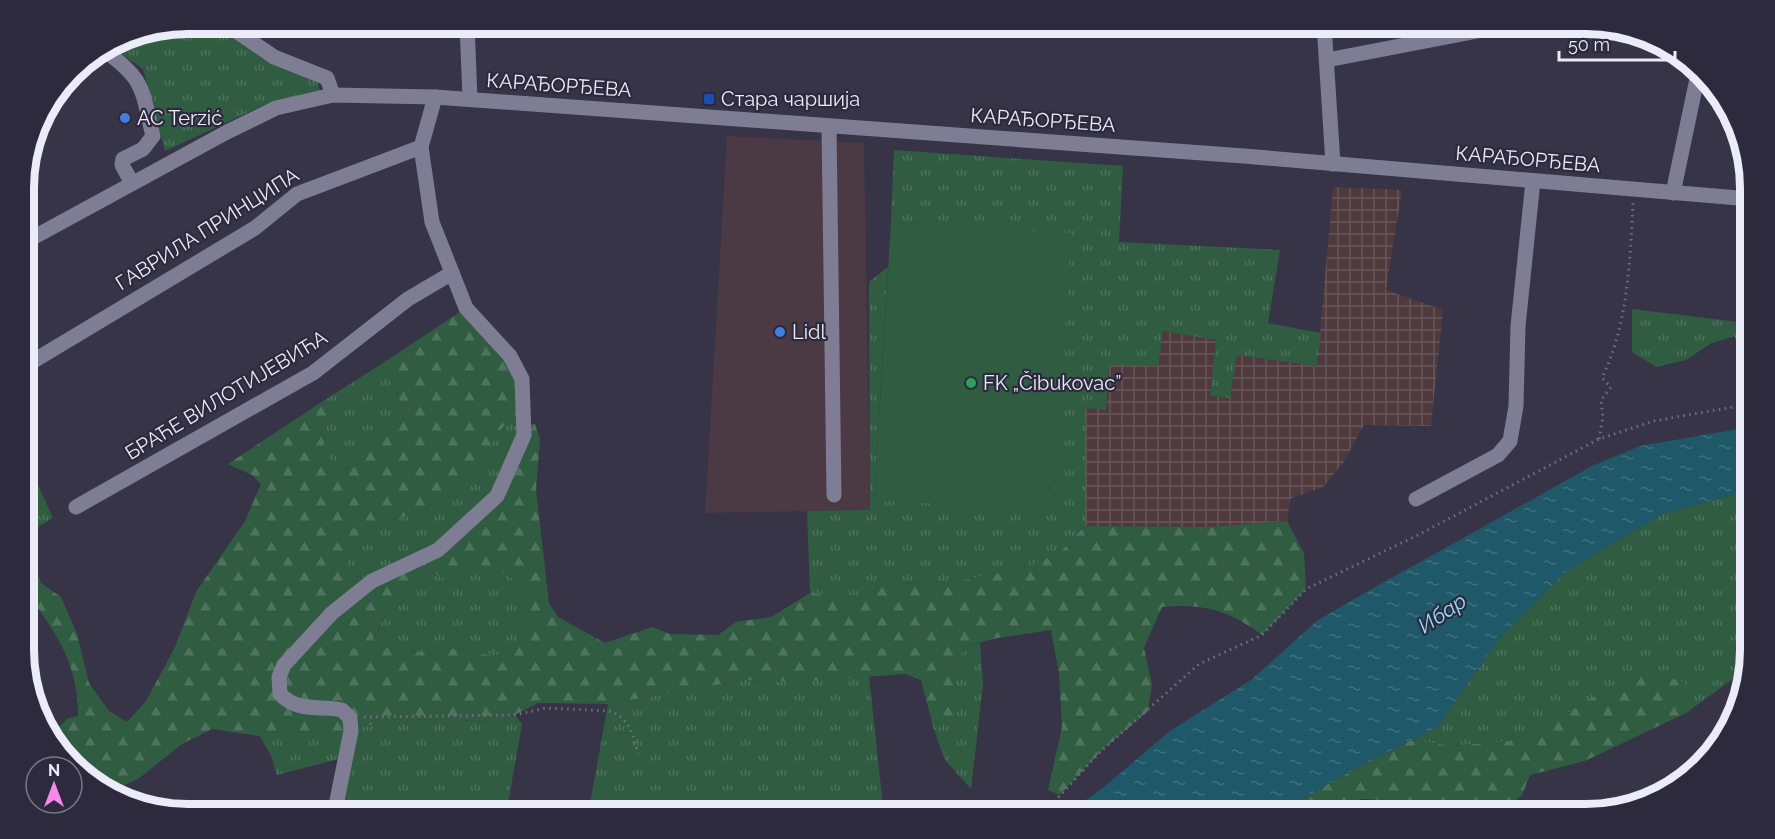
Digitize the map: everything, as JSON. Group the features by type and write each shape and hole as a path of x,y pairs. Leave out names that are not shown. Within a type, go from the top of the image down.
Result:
{"street":[{"path":"241,34 274,57 327,78 333,95"},
{"path":"467,34 470,99"},
{"path":"1325,34 1333,164"},
{"path":"1326,60 1462,34"},
{"path":"111,55 140,82 153,136 143,149 123,159 122,165 132,183"},
{"path":"1673,192 1696,82"},
{"name":"КАРАЂОРЂЕВА","path":"35,236 276,108 333,95 470,99 1333,164 1740,198"},
{"path":"336,804 351,731 350,718 342,710 299,707 288,701 280,694 279,677 284,665 332,613 372,581 438,549 497,496 524,435 522,379 510,356 466,308 432,222 421,147 435,97"},
{"path":"829,126 834,495"},
{"name":"ГАВРИЛА ПРИНЦИПА","path":"35,360 255,228 297,194 421,147"},
{"path":"1416,499 1497,455 1510,441 1516,406 1518,326 1533,181"},
{"name":"БРАЋЕ ВИЛОТИЈЕВИЋА","path":"76,507 313,373 408,299 452,273"}],"path":[{"path":"1599,438 1603,417 1601,400 1611,387 1602,378 1617,334 1630,278 1633,189"},
{"path":"1052,804 1101,751 1199,664 1262,635 1306,589 1418,535 1599,438 1654,421 1740,406"},
{"path":"350,718 484,717 515,715 546,708 610,711 619,714 630,727 638,754"}],"shaded area":[{"path":"727,136 864,143 870,510 705,513"},
{"path":"1333,187 1402,190 1386,290 1443,310 1431,426 1364,425 1343,463 1323,487 1290,499 1287,521 1210,527 1085,526 1085,407 1106,410 1109,365 1163,331 1216,340 1210,396 1230,398 1237,355 1317,366"}],"green space":[{"path":"231,34 247,46 315,76 321,93 264,105 165,151 143,69 118,51 158,37"},
{"path":"894,150 1123,166 1119,242 1280,250 1268,323 1321,333 1317,366 1237,355 1230,398 1210,396 1216,340 1163,331 1158,366 1109,365 1106,410 1085,408 1085,526 1060,552 1027,567 950,583 922,582 875,588 860,597 810,593 807,511 870,510 869,282 888,267 874,500 1071,234 891,222"},
{"name":"FK „Čibukovac”","path":"891,222 1071,233 1054,511 874,500"},
{"path":"466,308 510,356 523,413 503,427 455,494 415,513 372,527 347,550 346,573 372,581 413,561 421,578 414,592 383,619 373,640 394,650 423,652 457,648 493,656 516,653 525,625 527,606 525,596 515,580 479,566 463,575 440,578 431,568 438,550 497,496 524,424 535,424 540,439 536,490 549,603 558,617 605,643 652,627 670,634 718,635 736,622 771,617 810,593 860,597 874,588 922,582 950,583 1027,567 1060,552 1085,526 1210,527 1287,521 1304,553 1306,589 1262,635 1250,626 1215,610 1190,606 1162,607 1144,648 1152,684 1148,711 1101,751 1060,795 1048,790 1062,727 1059,674 1051,630 997,638 965,647 950,672 961,694 955,718 934,730 921,680 905,674 799,682 745,680 608,704 538,703 503,721 397,719 320,736 260,736 212,729 182,744 138,779 119,788 95,773 84,763 84,755 76,755 56,730 68,718 78,716 75,682 57,637 34,604 34,589 41,583 61,597 77,634 89,683 109,711 127,722 146,701 175,647 196,592 245,521 261,484 252,475 228,464 320,403 328,405 323,452 340,470 358,465 373,440 404,418 397,391 380,365"},
{"path":"1632,309 1738,322 1740,347 1734,336 1710,344 1686,360 1656,367 1632,352"},
{"path":"380,365 397,391 404,418 373,440 358,465 340,470 323,452 328,405 320,403"},
{"path":"523,413 524,435 463,575 479,566 508,575 521,588 527,606 525,625 516,653 493,656 457,648 423,652 394,650 373,641 383,619 414,592 346,573 346,550 372,527 415,513 455,494 503,427"},
{"path":"34,477 53,518 34,529"},
{"path":"1740,493 1739,675 1686,713 1685,683 1563,716 1509,741 1452,746 1412,740 1437,727 1500,638 1565,572 1664,513"},
{"path":"34,565 41,583 34,589"},
{"path":"980,643 983,685 971,789 945,760 934,730 955,717 961,694 950,672 965,647"},
{"path":"1654,674 1685,682 1686,713 1585,761 1530,775 1522,795 1512,804 1426,804 1424,802 1364,799 1324,804 1296,804 1336,779 1412,740 1452,746 1509,741 1563,716 1623,678"},
{"path":"869,676 883,804 590,804 608,704 745,680 799,682"},
{"path":"515,715 522,724 508,804 336,804 346,757 277,775 271,756 260,736 320,736 397,719 503,721"}],"water":[{"name":"Ибар","path":"1740,429 1740,493 1664,513 1565,572 1500,638 1437,727 1336,779 1296,804 1080,804 1170,731 1251,680 1318,620 1592,466 1640,446"}],"place":[{"name":"Стара чаршија","path":"709,99"},
{"name":"AC Terzić","path":"125,118"},
{"name":"Lidl","path":"780,332"},
{"name":"FK „Čibukovac”","path":"971,383"}]}
